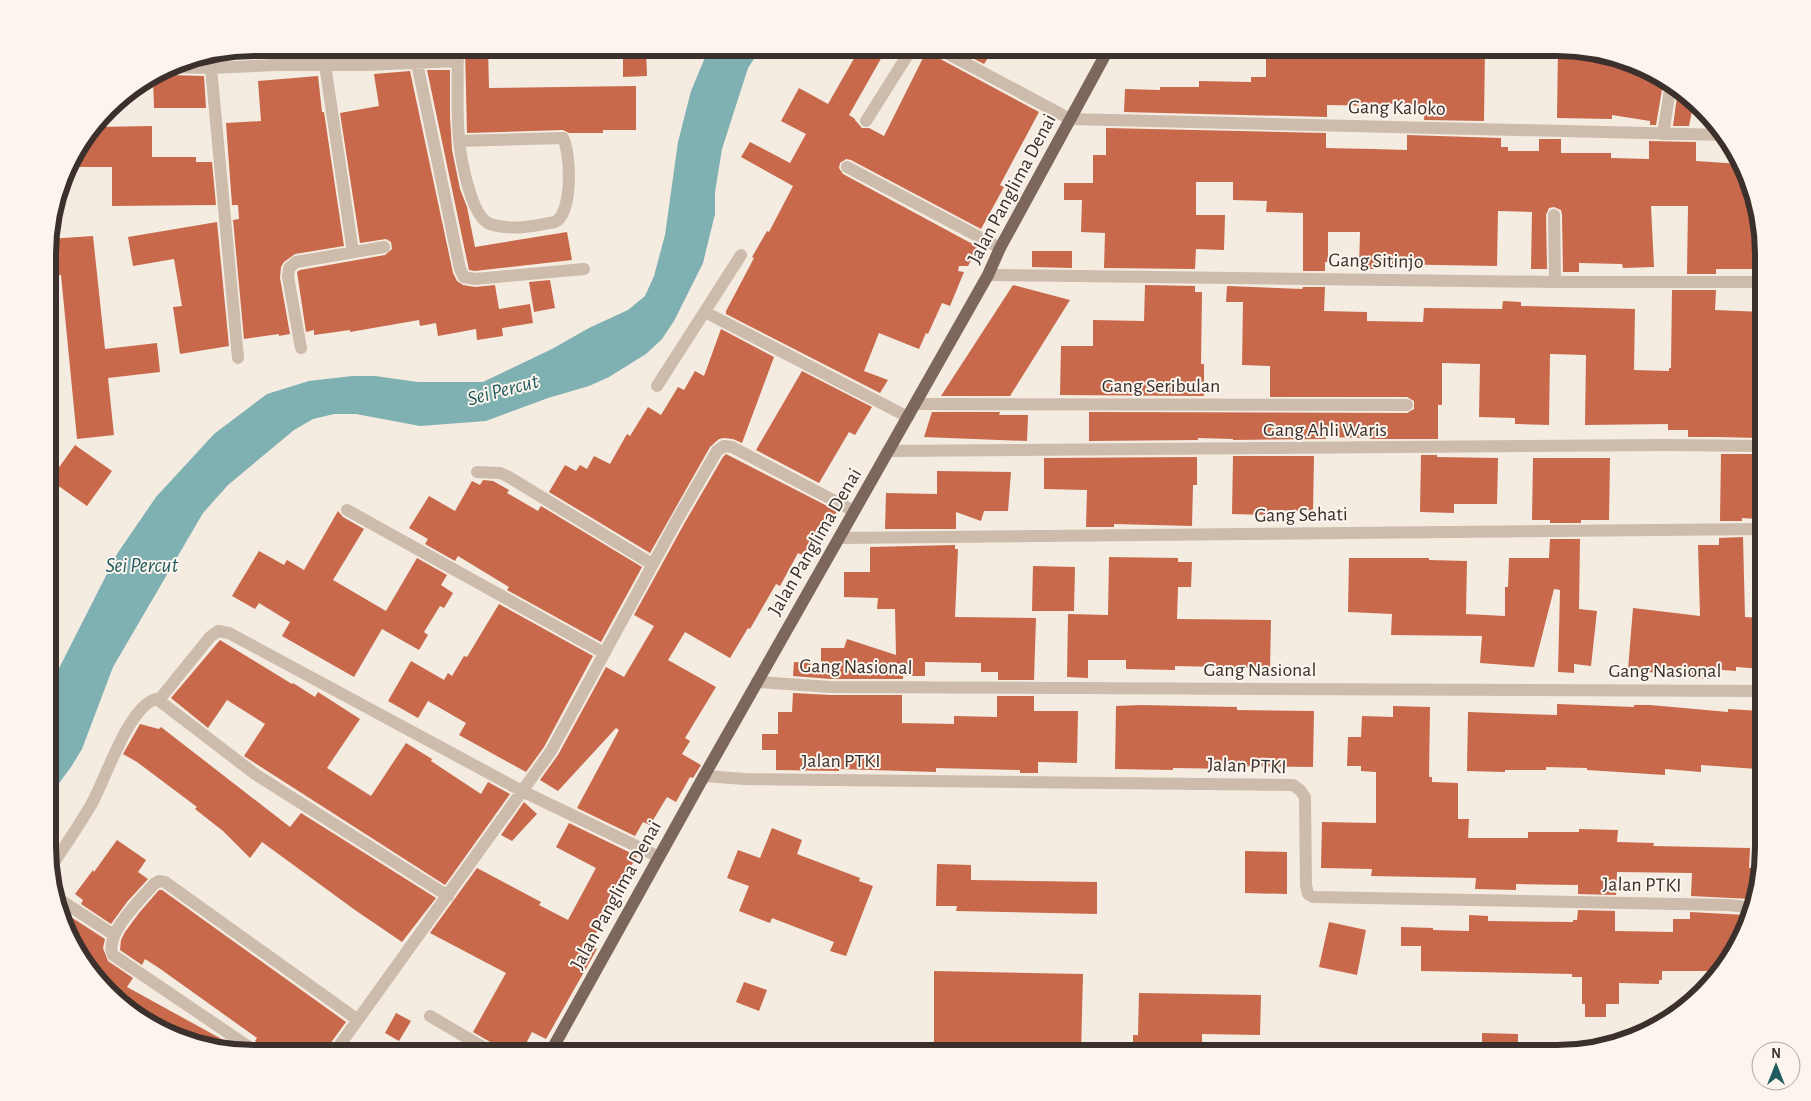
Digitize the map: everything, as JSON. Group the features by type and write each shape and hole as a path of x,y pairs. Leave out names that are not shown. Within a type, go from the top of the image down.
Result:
{"main road":[{"name":"Jalan Panglima Denai","path":"554,1045 704,776 988,275 1000,248 1105,56"}],"street":[{"path":"274,56 275,65"},
{"path":"458,56 459,141 469,191 480,217 490,224 516,228 548,224 560,220 564,213 569,176 567,149 562,138 459,141"},
{"path":"866,121 907,56"},
{"path":"952,56 1070,119"},
{"path":"189,67 458,61"},
{"path":"417,63 460,269 464,277 475,279 584,269"},
{"path":"325,65 353,252"},
{"path":"210,68 238,358"},
{"path":"1663,134 1670,92"},
{"name":"Gang Kaloko","path":"1070,119 1715,135"},
{"path":"847,167 1000,248"},
{"path":"1554,215 1555,282"},
{"path":"301,348 288,278 289,268 296,262 384,247"},
{"path":"657,386 741,255"},
{"name":"Gang Sitinjo","path":"988,275 1555,282 1755,282"},
{"path":"705,312 908,417"},
{"name":"Gang Seribulan","path":"915,404 1407,405"},
{"name":"Gang Ahli Waris","path":"888,452 1665,445 1755,446"},
{"path":"340,1045 551,751 652,564 717,451 724,446 732,448 854,511"},
{"path":"477,472 500,473 507,476 652,564"},
{"path":"347,510 604,653"},
{"name":"Gang Sehati","path":"839,538 1755,529"},
{"path":"159,700 210,637 218,631 229,633 522,792 659,857"},
{"name":"Gang Nasional","path":"757,682 831,687 1755,691"},
{"path":"57,858 91,804 132,720 147,702 157,699 255,774 448,896"},
{"name":"Jalan PTKI","path":"704,776 745,779 1294,785 1304,797 1306,885 1308,894 1313,897 1745,907"},
{"path":"244,1044 113,955 111,945 114,935 126,917 154,884 159,881 165,882 358,1020"},
{"path":"64,902 114,935"},
{"path":"430,1016 479,1045"}],"water":[{"name":"Sei Percut","path":"706,56 756,56 748,68 722,149 715,192 715,214 703,263 674,321 662,339 646,354 609,377 589,386 548,398 486,421 420,426 356,414 334,414 313,419 294,430 228,485 203,513 113,667 82,749 56,787 56,674 117,554 156,497 214,434 267,394 309,381 352,376 375,376 418,382 483,382 628,310 645,296 654,276 665,235 678,142 691,91"}],"building":[{"path":"465,56 488,56 489,88 636,86 636,130 603,130 603,133 569,133 563,130 467,133"},
{"path":"623,56 646,56 647,76 623,77"},
{"path":"855,56 882,56 849,115 862,128 869,128 884,136 924,56 935,56 1039,112 1000,185 1004,187 981,229 851,160 846,159 840,163 839,168 843,174 978,247 968,266 959,266 958,271 964,272 950,306 942,303 919,349 879,333 864,371 888,380 880,393 726,314 754,258 752,257 767,231 769,232 793,186 741,157 750,142 790,163 806,134 781,121 799,88 828,104"},
{"path":"968,56 989,56 984,64"},
{"path":"1266,56 1485,56 1484,121 1424,120 1425,105 1388,104 1388,106 1327,105 1327,117 1124,112 1125,89 1160,90 1160,87 1199,87 1199,81 1251,82 1251,77 1266,77"},
{"path":"1558,56 1583,58 1608,63 1633,71 1662,87 1656,125 1650,125 1650,121 1612,115 1612,119 1557,118"},
{"path":"427,70 450,70 452,150 475,247 567,232 572,260 475,271 469,270"},
{"path":"410,71 453,273 457,281 463,285 475,287 495,285 499,309 530,304 533,323 502,328 503,336 477,340 476,329 438,336 436,323 420,326 419,320 350,332 350,330 314,335 314,330 306,332 297,272 385,255 392,249 391,242 386,239 360,243 340,113 379,106 374,74"},
{"path":"171,75 204,76 206,108 154,108 153,84"},
{"path":"318,76 344,246 295,254 284,262 281,267 280,278 290,334 244,339 233,220 239,219 238,205 232,205 226,123 261,121 258,81"},
{"path":"1677,97 1692,110 1689,126 1673,126"},
{"path":"152,126 152,157 196,157 196,162 212,162 216,205 112,206 112,167 77,167 103,127"},
{"path":"1106,128 1326,133 1326,148 1407,150 1407,135 1501,138 1501,147 1508,147 1508,151 1539,151 1539,139 1561,139 1561,153 1611,153 1611,158 1649,159 1649,141 1696,142 1696,161 1732,163 1740,178 1751,215 1755,269 1716,269 1716,274 1687,274 1688,206 1651,206 1654,267 1623,268 1622,264 1579,263 1579,272 1563,272 1562,215 1561,210 1554,207 1549,208 1546,215 1547,269 1531,269 1532,212 1498,211 1497,266 1379,264 1378,269 1359,269 1360,232 1328,232 1328,262 1325,262 1325,271 1303,271 1303,213 1266,212 1267,201 1233,200 1233,182 1196,182 1196,215 1225,215 1224,250 1196,249 1195,269 1104,268 1105,233 1081,232 1082,200 1064,200 1064,183 1093,183 1093,155 1106,155"},
{"path":"217,222 229,346 180,354 173,307 182,306 174,259 133,266 128,237"},
{"path":"93,236 105,349 157,343 160,372 108,378 114,435 77,439 61,275 56,275 57,238"},
{"path":"1032,251 1072,251 1072,268 1032,267"},
{"path":"550,280 555,308 534,312 529,282"},
{"path":"1013,285 1070,300 1010,396 941,396"},
{"path":"1145,285 1195,286 1195,292 1202,292 1201,364 1204,364 1204,396 1060,395 1061,346 1093,346 1093,320 1144,321"},
{"path":"1227,286 1302,289 1303,287 1325,287 1324,311 1367,312 1367,321 1423,322 1424,308 1502,309 1503,301 1521,302 1521,306 1635,309 1634,370 1669,371 1669,368 1671,368 1672,290 1716,290 1715,310 1755,312 1755,438 1688,437 1688,430 1668,430 1668,424 1585,425 1586,355 1550,354 1549,425 1515,424 1515,418 1479,417 1480,364 1442,363 1442,405 1438,405 1438,439 1326,437 1326,439 1233,440 1198,438 1198,440 1089,441 1089,412 1407,413 1414,409 1414,401 1407,397 1270,397 1270,366 1242,365 1243,302 1226,302"},
{"path":"721,329 774,357 742,443 724,438 719,439 710,447 650,553 549,492 565,465 576,471 580,465 587,469 594,456 610,464 627,434 630,436 648,407 661,415 678,387 684,390 695,371 704,376"},
{"path":"802,371 872,407 855,435 849,432 819,483 756,450"},
{"path":"932,412 1000,412 999,415 1028,415 1027,441 924,437"},
{"path":"75,445 112,471 87,506 56,484 56,472"},
{"path":"726,454 837,511 814,551 809,548 804,556 798,553 780,586 776,584 750,629 748,628 730,658 685,632 668,660 716,687 685,738 690,741 682,754 701,765 693,778 690,777 676,802 667,797 650,825 643,822 635,836 577,808 619,730 616,728 558,791 540,780 558,755 606,667 624,677 654,626 634,615 684,524"},
{"path":"1721,454 1755,454 1755,519 1742,518 1742,521 1720,521"},
{"path":"1421,455 1498,458 1497,504 1454,504 1454,513 1420,512"},
{"path":"1233,456 1314,456 1313,511 1269,510 1269,515 1232,514"},
{"path":"1197,457 1197,485 1193,485 1192,526 1114,524 1114,527 1086,527 1087,490 1044,489 1044,458"},
{"path":"1533,458 1610,458 1609,520 1581,520 1581,523 1550,523 1550,520 1532,520"},
{"path":"937,471 1011,472 1008,511 984,511 981,521 956,512 956,529 885,529 886,493 937,494"},
{"path":"483,480 493,481 509,490 507,493 538,511 541,506 642,567 601,642 507,590 509,587 458,556 455,561 425,544 428,539 409,528 429,496 455,511 472,481 480,485"},
{"path":"338,511 343,517 364,529 333,580 386,611 417,558 447,575 441,585 453,593 444,608 440,606 424,632 428,635 419,650 382,629 354,677 282,636 290,622 259,603 255,609 232,596 259,551 284,565 287,560 304,570"},
{"path":"1743,537 1745,617 1755,618 1755,668 1736,667 1736,671 1711,669 1710,679 1690,678 1691,672 1658,669 1658,673 1628,670 1633,608 1700,616 1698,545 1719,545 1719,538"},
{"path":"1550,539 1580,539 1579,609 1597,611 1591,666 1574,664 1574,673 1558,672 1560,590 1554,589 1534,667 1480,663 1482,636 1391,635 1392,614 1348,612 1349,558 1429,558 1429,560 1467,561 1466,614 1505,616 1505,587 1508,587 1509,558 1549,558"},
{"path":"955,545 955,549 958,549 955,617 1036,618 1034,680 998,680 998,672 981,672 981,663 925,662 925,676 903,676 903,679 831,679 793,676 794,662 821,663 821,648 844,648 847,639 896,655 895,609 877,609 878,598 844,597 844,572 870,572 870,547"},
{"path":"1109,557 1178,558 1178,562 1192,562 1191,587 1178,587 1177,619 1271,620 1270,668 1175,666 1175,670 1126,669 1126,660 1088,660 1088,678 1067,677 1068,614 1108,615"},
{"path":"1033,566 1075,567 1074,611 1032,611"},
{"path":"499,604 593,656 544,747 526,772 459,735 466,723 428,701 418,718 388,701 411,661 444,680 448,673 452,676 464,656 467,657"},
{"path":"220,640 315,697 318,692 360,719 327,768 371,796 406,743 481,794 488,782 510,794 445,885 244,756 265,724 227,700 208,728 171,698"},
{"path":"793,693 902,695 902,723 954,724 954,716 997,717 997,696 1034,696 1034,711 1078,711 1077,763 1038,762 1038,773 1020,773 1020,770 936,768 936,772 839,769 839,771 776,770 776,750 762,750 762,734 778,734 778,712 792,712"},
{"path":"1557,704 1634,707 1634,705 1650,705 1728,712 1728,709 1755,711 1755,769 1701,765 1701,772 1665,769 1665,775 1587,770 1587,768 1546,767 1546,770 1467,771 1468,712 1557,715"},
{"path":"1116,706 1237,707 1237,710 1314,711 1313,767 1236,766 1236,769 1115,769"},
{"path":"1393,706 1430,707 1429,777 1432,777 1432,782 1458,783 1458,819 1469,819 1468,838 1528,838 1528,832 1579,832 1579,829 1618,830 1617,842 1654,843 1653,846 1750,848 1749,868 1753,868 1748,899 1691,896 1692,873 1617,872 1616,895 1578,894 1578,885 1516,884 1516,890 1475,889 1476,878 1371,876 1372,869 1321,868 1322,822 1376,823 1376,772 1361,771 1361,766 1347,766 1348,737 1361,737 1362,716 1393,717"},
{"path":"140,724 159,729 161,727 290,827 301,813 436,898 402,942 262,842 250,858 223,831 195,809 197,807 137,762 123,754"},
{"path":"524,802 537,814 512,841 501,835"},
{"path":"569,823 637,856 624,879 626,880 595,935 597,936 591,946 597,949 546,1039 532,1032 525,1045 495,1045 473,1032 506,973 430,933 477,868 541,902 539,905 568,920 596,868 556,847"},
{"path":"772,828 802,840 797,854 860,878 859,881 873,886 846,956 830,951 834,942 772,918 770,923 739,911 749,886 727,878 738,850 760,858"},
{"path":"117,840 146,860 138,872 148,879 127,902 111,924 81,904 83,900 75,894"},
{"path":"1245,851 1287,852 1287,894 1245,893"},
{"path":"937,864 971,865 971,880 1097,882 1097,914 956,911 957,906 936,906"},
{"path":"159,890 162,890 346,1022 329,1045 260,1045 255,1041 257,1038 159,968 145,959 142,965 120,950 121,940 125,932"},
{"path":"1578,910 1615,911 1615,931 1673,932 1673,919 1690,919 1690,912 1743,915 1728,946 1711,971 1662,971 1662,980 1659,980 1659,984 1619,983 1619,1004 1606,1004 1606,1017 1585,1017 1585,1004 1582,1004 1582,977 1572,977 1572,974 1421,971 1421,946 1401,946 1401,927 1469,931 1469,915 1488,916 1488,921 1573,922 1573,920 1577,920"},
{"path":"71,917 105,939 103,948 108,961 133,978 127,987 229,1043 203,1038 178,1030 134,1004 114,987 97,967 83,946 70,919"},
{"path":"1329,922 1366,930 1357,975 1319,967"},
{"path":"934,971 1083,974 1081,1045 934,1045"},
{"path":"744,982 767,990 759,1011 736,1002"},
{"path":"1139,993 1261,995 1260,1035 1202,1034 1202,1045 1133,1045 1133,1035 1138,1035"},
{"path":"396,1013 411,1021 399,1041 385,1033"},
{"path":"1482,1033 1518,1034 1518,1045 1482,1045"}]}
